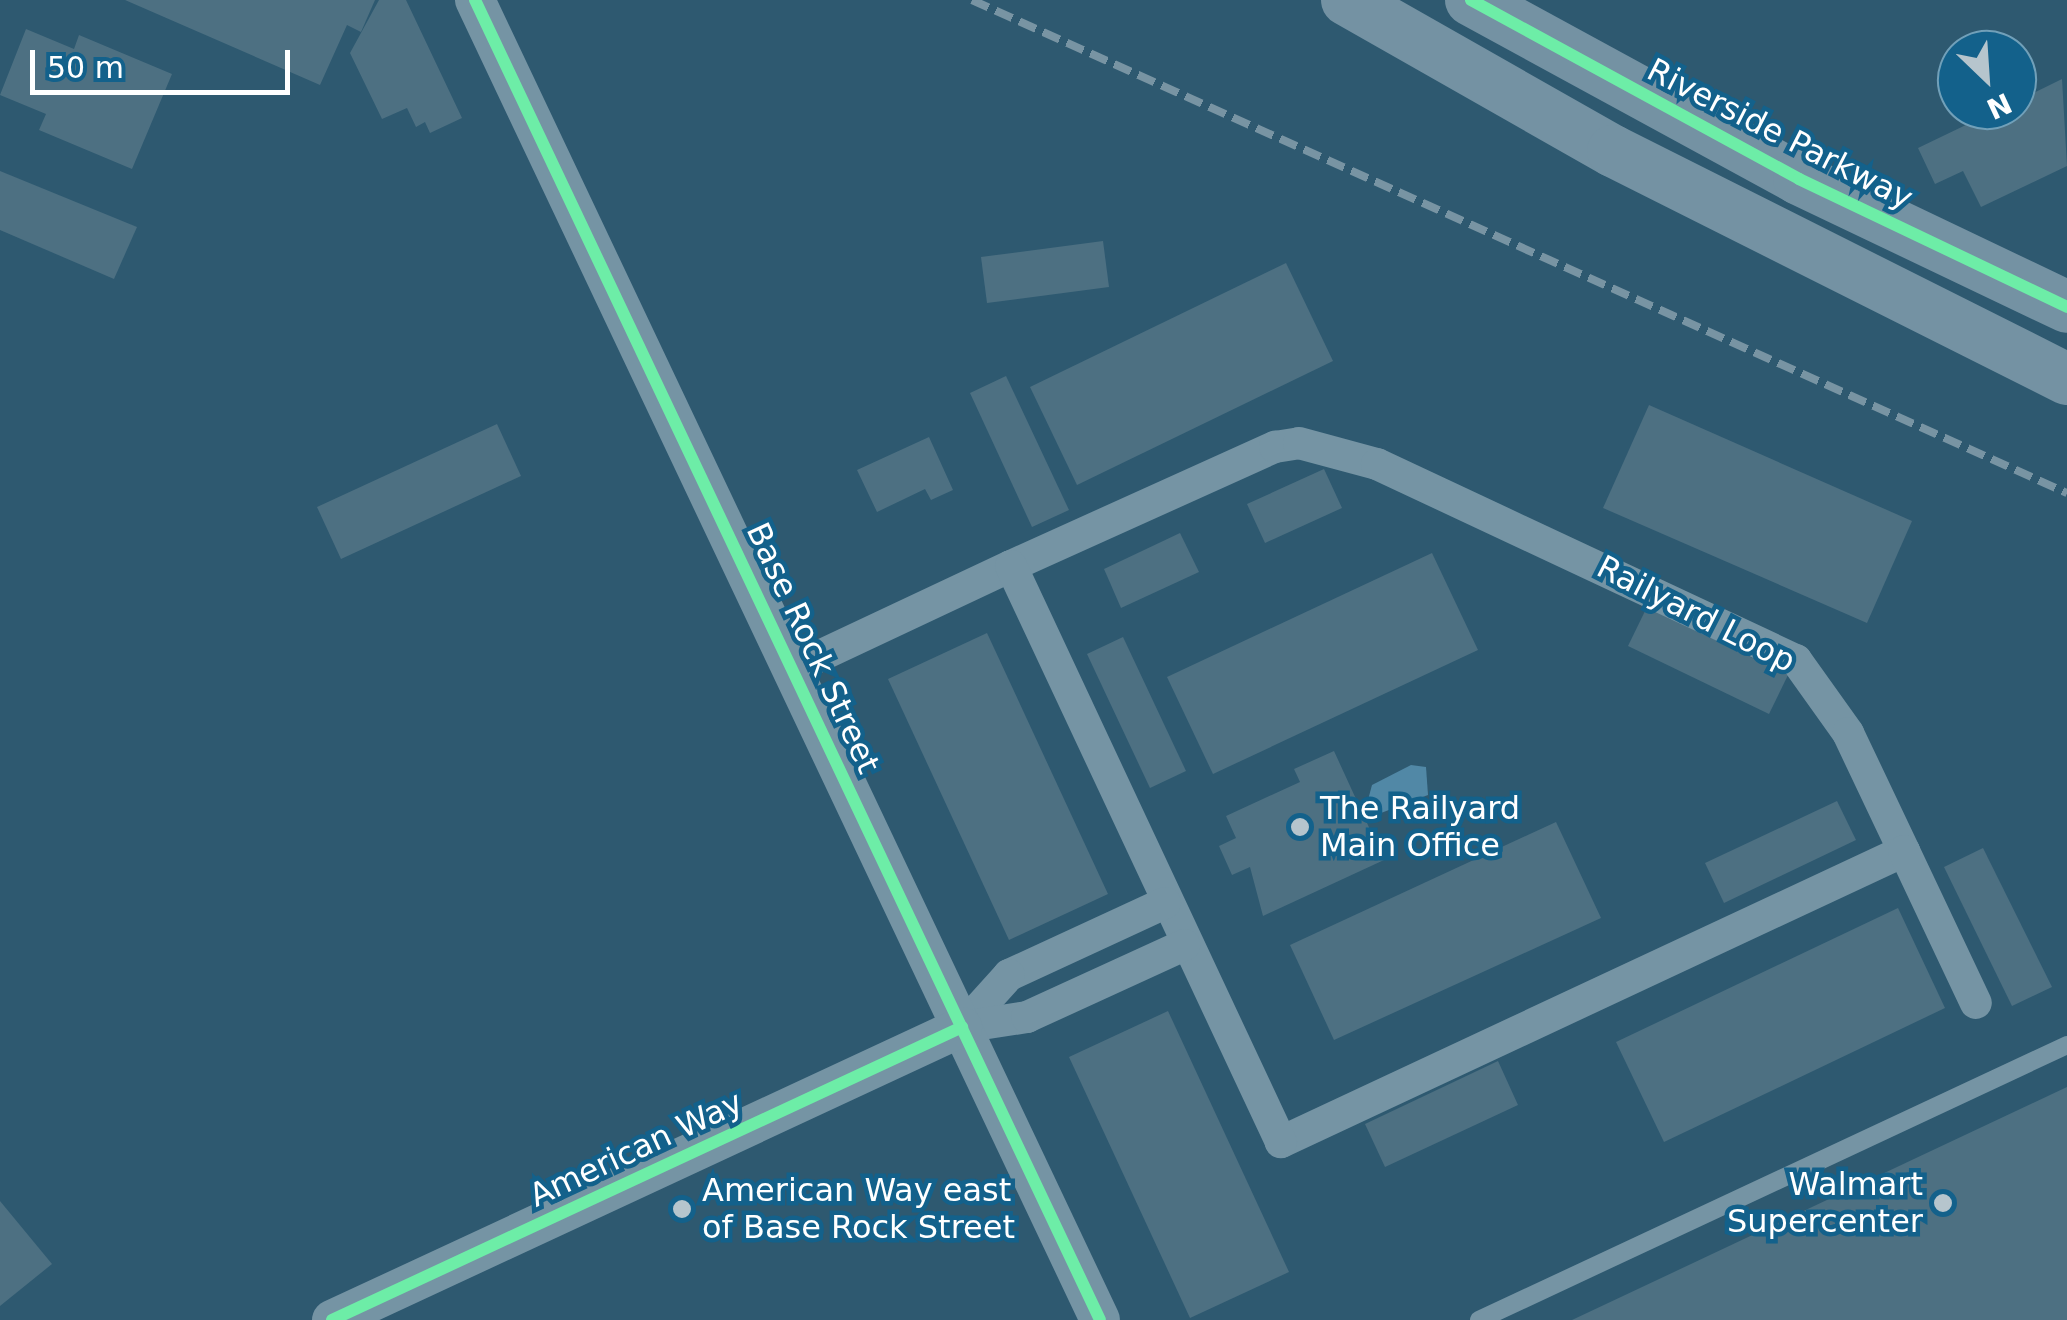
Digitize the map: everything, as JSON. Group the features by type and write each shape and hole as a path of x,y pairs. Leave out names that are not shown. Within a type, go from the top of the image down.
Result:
{"main road":[{"path":"1347,0 1612,151 2067,379"},
{"name":"Riverside Parkway","path":"1471,0 1799,180 2067,308"}],"street":[{"name":"Base Rock Street","path":"475,0 1100,1320"},
{"name":"Railyard Loop","path":"792,669 1275,448 1298,443 1377,464 1796,660 1848,734 1976,1003"},
{"path":"1011,566 1184,945 1281,1142 1904,851"},
{"path":"962,1026 1009,975 1165,903"},
{"path":"962,1026 1027,1017 1184,945"},
{"name":"American Way","path":"332,1320 962,1026"}],"lane":[{"path":"1479,1320 2067,1045"}],"water":[{"path":"1411,765 1426,767 1428,795 1381,813 1368,800 1372,785"}],"building":[{"path":"125,0 375,0 361,32 347,25 320,85"},
{"path":"379,0 406,0 462,118 430,133 425,122 416,127 407,108 382,119 350,53"},
{"path":"26,29 74,49 79,35 172,74 132,169 39,130 46,114 0,95"},
{"path":"2062,79 2067,166 1981,207 1963,171 1935,184 1918,148 1955,130 2037,130 2037,91"},
{"path":"0,171 137,227 114,279 0,230"},
{"path":"1103,241 1109,287 987,303 981,257"},
{"path":"1286,263 1333,361 1077,485 1030,387"},
{"path":"1006,376 1069,510 1032,527 970,393"},
{"path":"1649,405 1912,521 1867,623 1603,508"},
{"path":"497,424 521,476 341,559 317,507"},
{"path":"929,437 953,490 931,500 925,489 877,512 857,470"},
{"path":"1324,469 1342,508 1265,543 1247,504"},
{"path":"1180,533 1199,572 1121,608 1104,569"},
{"path":"1432,553 1478,650 1213,774 1167,677"},
{"path":"1647,607 1788,675 1769,714 1628,646"},
{"path":"987,633 1108,894 1009,940 888,679"},
{"path":"1123,637 1186,771 1150,788 1087,654"},
{"name":"The Railyard Main Office","path":"1334,751 1384,860 1263,916 1250,867 1232,875 1219,846 1236,838 1226,816 1300,782 1294,769"},
{"path":"1837,801 1856,840 1724,903 1705,863"},
{"path":"1556,822 1601,918 1334,1040 1290,945"},
{"path":"1983,848 2052,987 2012,1006 1944,867"},
{"path":"1898,908 1945,1008 1664,1142 1616,1042"},
{"path":"1168,1011 1289,1272 1190,1318 1069,1057"},
{"path":"1498,1061 1518,1105 1385,1167 1365,1124"},
{"name":"Walmart Supercenter","path":"2067,1087 2067,1320 1572,1320"},
{"path":"0,1201 52,1264 0,1306"}],"railway":[{"path":"972,0 2067,493"}],"cycle path":[{"path":"475,0 1100,1320"},
{"path":"1471,0 1799,179 2067,307"},
{"path":"332,1320 962,1027"}],"place":[{"name":"The Railyard Main Office","path":"1300,827"},
{"name":"Walmart Supercenter","path":"1943,1203"},
{"name":"American Way east of Base Rock Street","path":"682,1209"}]}
